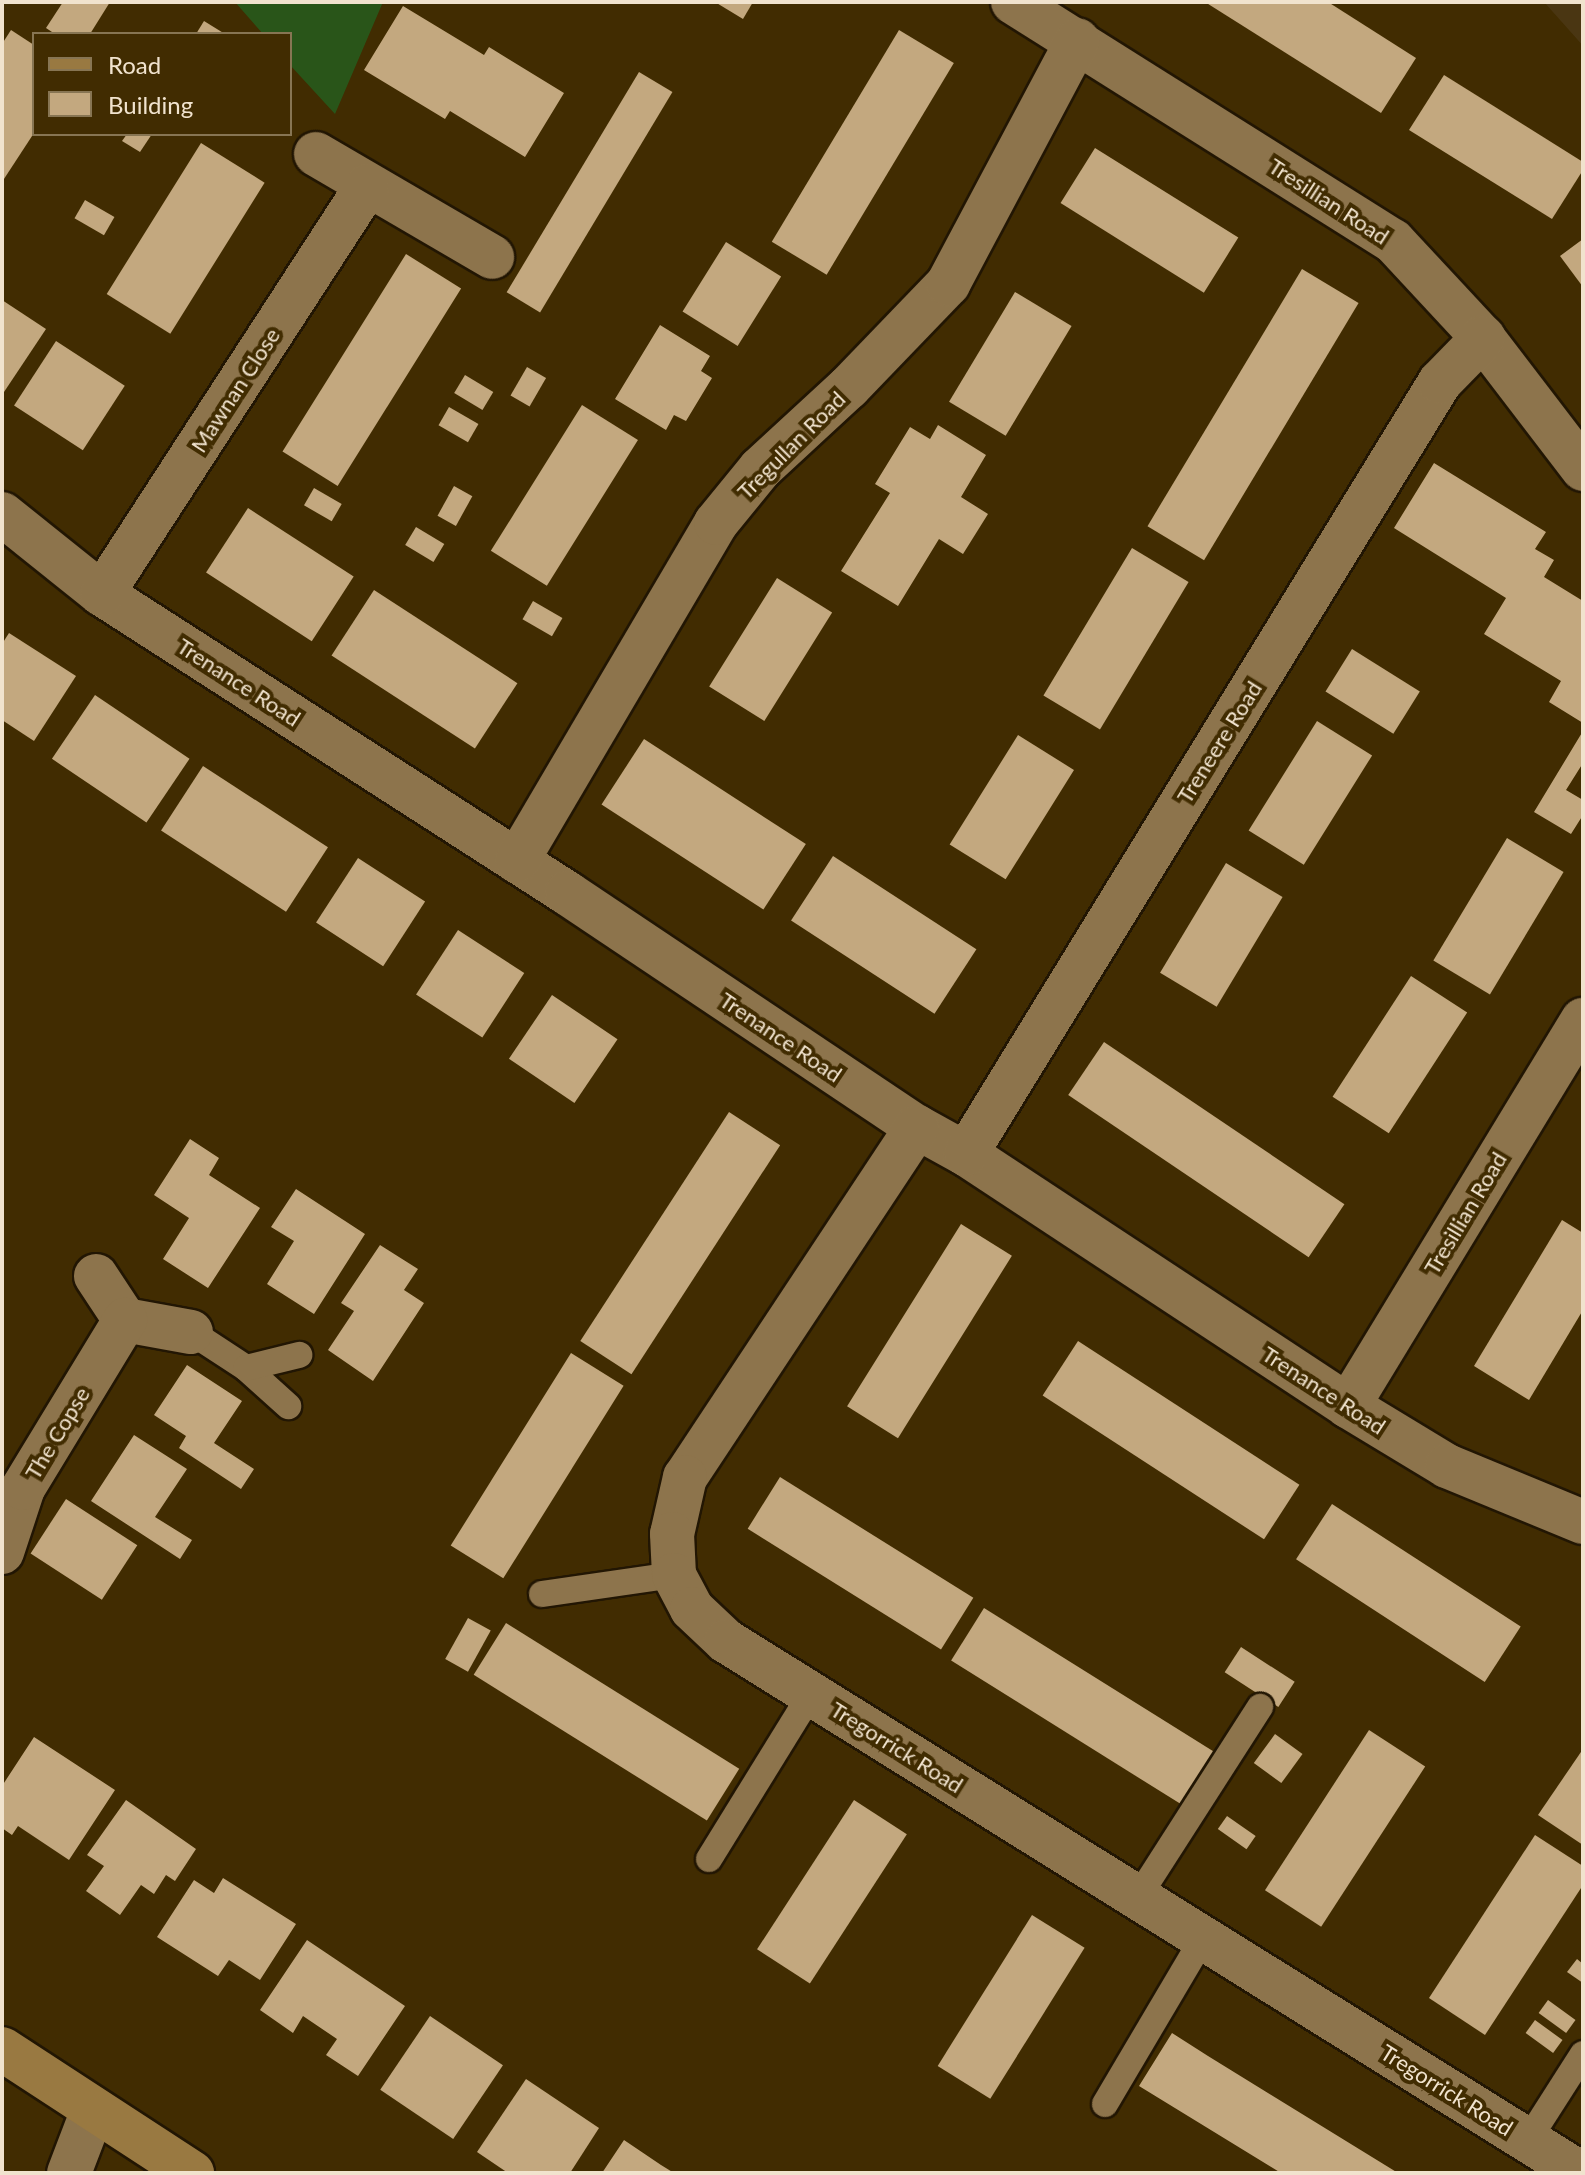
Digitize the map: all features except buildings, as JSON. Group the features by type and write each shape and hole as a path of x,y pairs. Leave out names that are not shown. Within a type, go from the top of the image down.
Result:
{"main road":[{"path":"2,2049 192,2173"}],"street":[{"name":"Tresillian Road","path":"1013,2 1078,40 1393,241 1483,338 1583,469"},
{"name":"Tregullan Road","path":"517,861 716,523 760,469 849,387 948,284 1078,40"},
{"path":"316,154 492,257"},
{"name":"Mawnan Close","path":"102,594 367,186"},
{"name":"Treneere Road","path":"966,1154 1440,382 1483,338"},
{"name":"Trenance Road","path":"2,514 102,594 517,861 917,1127 966,1154 1348,1406 1447,1466 1583,1522"},
{"name":"Tresillian Road","path":"1348,1406 1583,1020"},
{"name":"Tregorrick Road","path":"917,1127 685,1477 672,1534 674,1575 692,1609 726,1641 1580,2173"},
{"path":"96,1276 125,1320 191,1332"},
{"name":"The Copse","path":"2,1552 23,1488 125,1320"},
{"path":"69,2173 93,2110"}],"lane":[{"path":"191,1332 246,1368 288,1406"},
{"path":"246,1368 299,1355"},
{"path":"542,1594 674,1575"},
{"path":"709,1859 811,1694"},
{"path":"1138,1897 1260,1707"},
{"path":"1105,2104 1203,1938"},
{"path":"1528,2140 1583,2054"}],"shaded area":[{"path":"1544,2 1583,2 1583,46 1577,39"}],"green space":[{"path":"235,2 383,2 335,114 292,67 292,32 261,32"}]}
